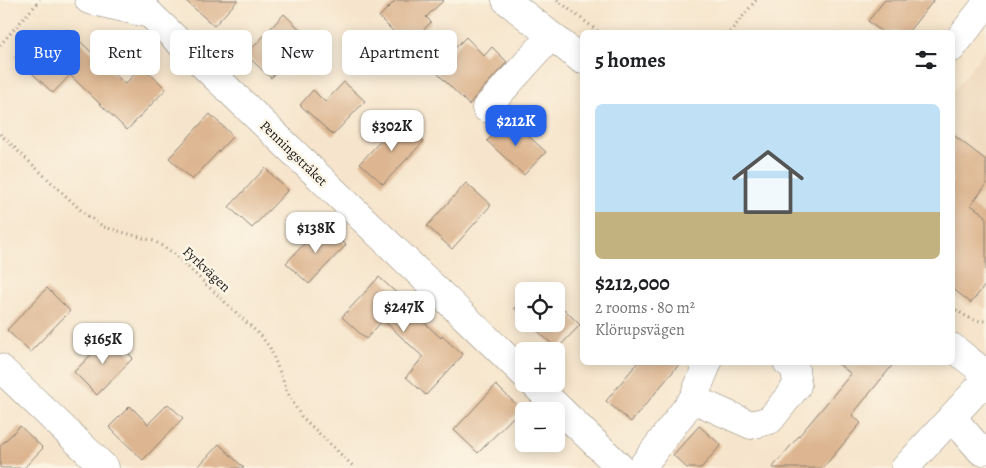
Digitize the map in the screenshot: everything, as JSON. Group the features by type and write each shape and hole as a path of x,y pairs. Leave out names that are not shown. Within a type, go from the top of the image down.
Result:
{"street":[{"name":"Penningstråket","path":"88,0 142,7 515,365"},
{"path":"506,0 580,58"},
{"path":"955,44 986,4"},
{"path":"486,108 551,36"},
{"path":"955,349 986,374"},
{"path":"641,468 693,399 707,365"},
{"path":"693,399 751,425 770,420 798,386 795,368 790,365"},
{"path":"0,368 105,468"},
{"path":"905,468 986,380"},
{"path":"542,392 621,468"},
{"path":"952,417 981,451"}],"path":[{"path":"0,45 40,0"},
{"path":"732,30 756,0"},
{"path":"560,1 596,30"},
{"name":"Fyrkvägen","path":"0,134 85,214 104,227 154,242 173,253 261,336 270,348 290,398 300,416 355,468"},
{"path":"955,309 964,316 979,321 986,321"}],"shaded area":[{"path":"986,49 986,309 977,303 969,306 955,296 955,89"}],"building":[{"path":"185,0 238,0 214,26"},
{"path":"396,0 444,0 426,17 431,22 423,30 392,30 379,17"},
{"path":"885,0 934,0 910,30 879,30 868,21"},
{"path":"284,14 301,30 269,30"},
{"path":"466,37 484,56 492,47 507,62 469,105 439,75 457,75 457,46"},
{"path":"262,38 262,70 252,61 252,49"},
{"path":"80,41 90,51 90,75 116,75 125,84 134,75 151,75 166,89 127,130 70,75 80,75"},
{"path":"34,75 70,75 53,93"},
{"path":"344,82 365,101 333,135 300,105 313,90 325,102"},
{"path":"210,114 233,136 192,180 169,158"},
{"path":"509,118 546,152 524,175 487,141"},
{"path":"401,119 424,141 383,184 360,163"},
{"path":"955,136 986,160 986,185 971,205 986,216 986,284 971,303 955,290"},
{"path":"265,168 288,190 252,228 229,207"},
{"path":"466,183 491,205 452,249 427,226"},
{"path":"323,224 346,245 309,284 286,263"},
{"path":"379,277 403,299 401,301 441,338 442,336 463,355 426,395 406,377 423,357 383,320 366,339 342,317"},
{"path":"47,288 70,311 30,352 7,330"},
{"path":"565,310 580,325 564,342 549,342 539,332 565,332"},
{"path":"110,335 133,358 97,395 74,372"},
{"path":"636,365 678,365 631,422 606,401"},
{"path":"840,365 893,365 852,415 861,423 823,468 772,468 851,374"},
{"path":"496,385 515,403 515,415 478,453 454,430"},
{"path":"168,404 183,418 143,460 109,427 130,406 148,424"},
{"path":"20,426 43,448 24,468 0,468 0,446"},
{"path":"699,426 721,445 701,468 687,468 673,455"},
{"path":"219,444 244,468 197,468"}]}
